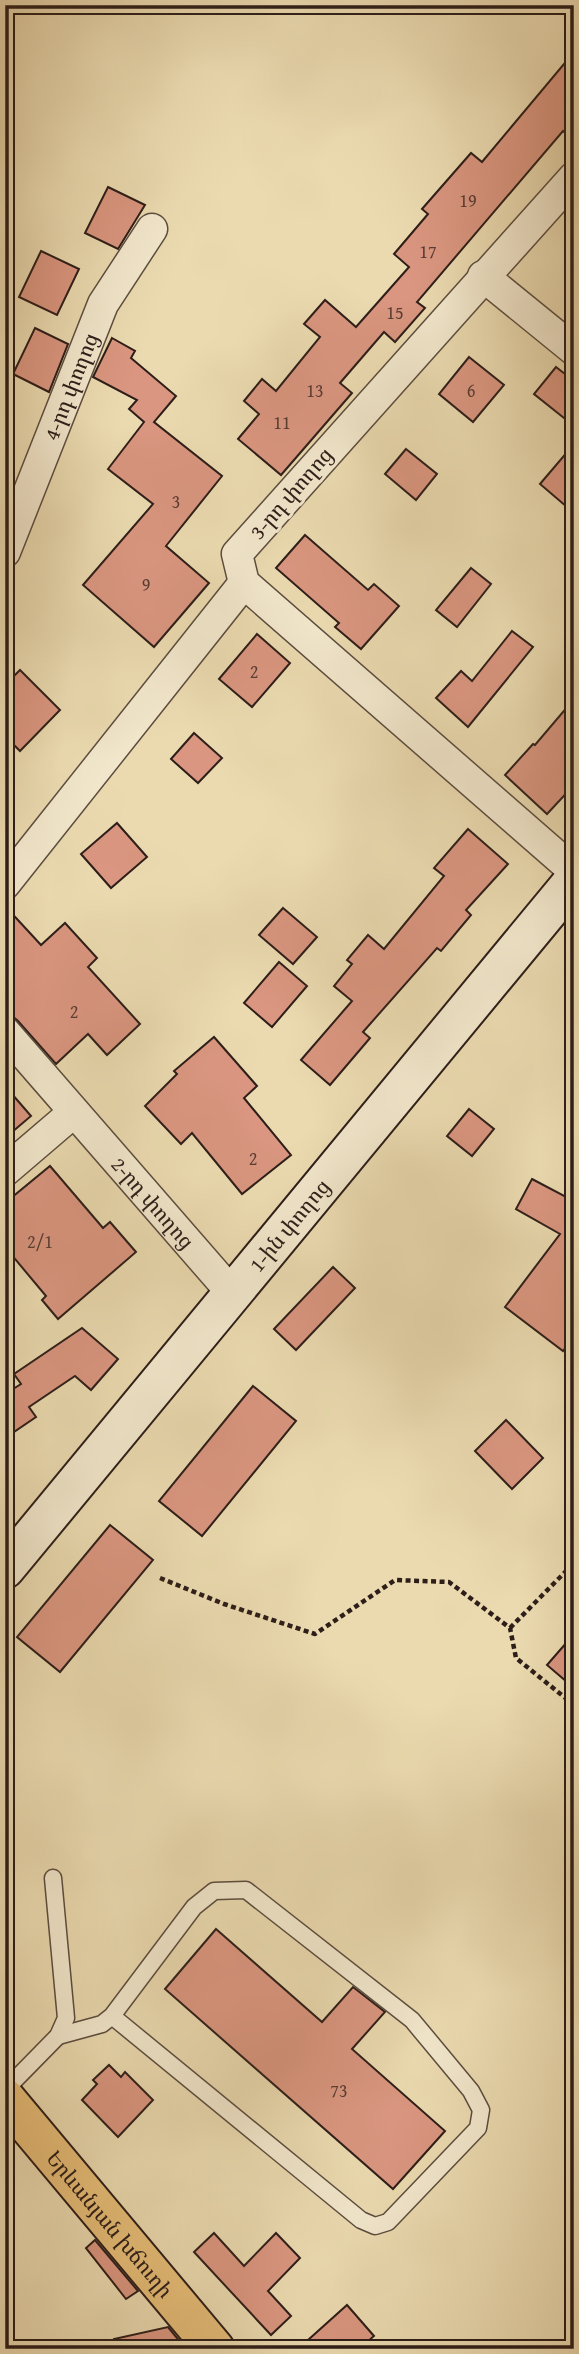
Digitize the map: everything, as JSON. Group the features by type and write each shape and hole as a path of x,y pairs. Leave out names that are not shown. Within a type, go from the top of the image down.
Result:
{"main road":[{"name":"1-ին փողոց","path":"5,1569 574,880"},
{"name":"Երևանյան խճուղի","path":"5,2098 215,2349"}],"street":[{"name":"3-րդ փողոց","path":"244,583 237,554 574,177"},
{"name":"4-րդ փողոց","path":"5,552 103,304 152,229"},
{"path":"483,276 574,350"},
{"path":"5,884 244,583 574,871"},
{"name":"2-րդ փողոց","path":"5,1032 232,1293"},
{"path":"5,1171 74,1112"}],"lane":[{"path":"5,2090 58,2036 66,2018 52,1878"},
{"path":"58,2036 102,2024 112,2016 194,1908 214,1891 226,1888 246,1891 411,2021 471,2091 481,2110 478,2128 388,2222 375,2226 360,2220 112,2016"}],"path":[{"path":"510,1628 574,1563"},
{"path":"160,1578 224,1604 315,1634 395,1580 449,1582 510,1628 516,1657 574,1705"}],"building":[{"path":"574,52 574,141 563,131 417,302 425,308 395,342 384,332 340,383 352,393 281,475 238,439 259,414 244,401 262,379 276,391 320,337 304,324 325,300 356,327 409,267 394,254 428,214 422,209 471,153 482,162"},
{"path":"108,187 145,205 118,249 85,233"},
{"path":"41,251 79,269 57,315 19,297"},
{"path":"35,328 68,344 49,392 13,374"},
{"path":"112,338 135,351 131,358 176,396 154,422 222,476 166,546 209,583 154,647 83,585 153,504 108,469 144,422 129,409 137,400 93,377"},
{"path":"469,357 504,385 473,422 439,394"},
{"path":"556,367 574,381 574,426 534,394"},
{"path":"574,444 574,513 540,484"},
{"path":"406,449 437,474 416,500 385,474"},
{"path":"305,535 368,590 374,584 399,606 361,649 335,627 339,623 276,568"},
{"path":"471,568 491,584 457,627 436,610"},
{"path":"512,631 533,647 468,727 436,698 461,671 472,681"},
{"path":"257,634 290,663 252,707 219,679"},
{"path":"20,670 60,710 20,751 5,736 5,685"},
{"path":"574,699 574,785 547,814 505,775"},
{"path":"194,733 222,758 198,783 171,759"},
{"path":"117,823 147,857 111,888 81,854"},
{"path":"468,829 508,864 466,910 471,915 441,951 437,948 363,1032 370,1038 330,1085 301,1060 352,1001 334,986 352,964 347,960 368,935 384,949 444,876 434,868"},
{"path":"5,906 41,945 65,923 97,958 88,967 140,1024 107,1055 88,1034 56,1064 5,1010"},
{"path":"283,908 317,937 293,964 259,935"},
{"path":"279,962 307,986 272,1027 244,1003"},
{"path":"214,1037 257,1086 244,1098 291,1155 242,1194 192,1133 181,1144 145,1106 177,1074 174,1071"},
{"path":"5,1086 31,1116 5,1138"},
{"path":"469,1109 494,1129 472,1156 447,1136"},
{"path":"50,1166 103,1228 110,1222 136,1252 58,1319 42,1300 46,1296 5,1247 5,1203"},
{"path":"532,1179 574,1201 574,1336 563,1351 505,1307 560,1234 516,1209"},
{"path":"333,1267 355,1288 296,1350 274,1329"},
{"path":"82,1328 118,1359 91,1390 75,1376 29,1407 36,1417 5,1438 5,1394 21,1384 14,1374"},
{"path":"253,1386 296,1421 202,1536 159,1501"},
{"path":"506,1420 543,1458 512,1489 475,1451"},
{"path":"110,1525 153,1560 60,1672 17,1637"},
{"path":"574,1634 574,1688 547,1665"},
{"path":"216,1929 322,2022 353,1987 385,2012 352,2049 445,2131 393,2189 165,1989"},
{"path":"109,2065 121,2077 125,2072 153,2100 118,2137 82,2100 97,2084 93,2080"},
{"path":"214,2233 244,2266 276,2233 300,2258 268,2291 291,2316 271,2335 194,2252"},
{"path":"95,2240 138,2291 126,2299 86,2248"},
{"path":"347,2305 374,2336 359,2349 298,2349"},
{"path":"168,2327 186,2349 115,2349 114,2339"}]}
